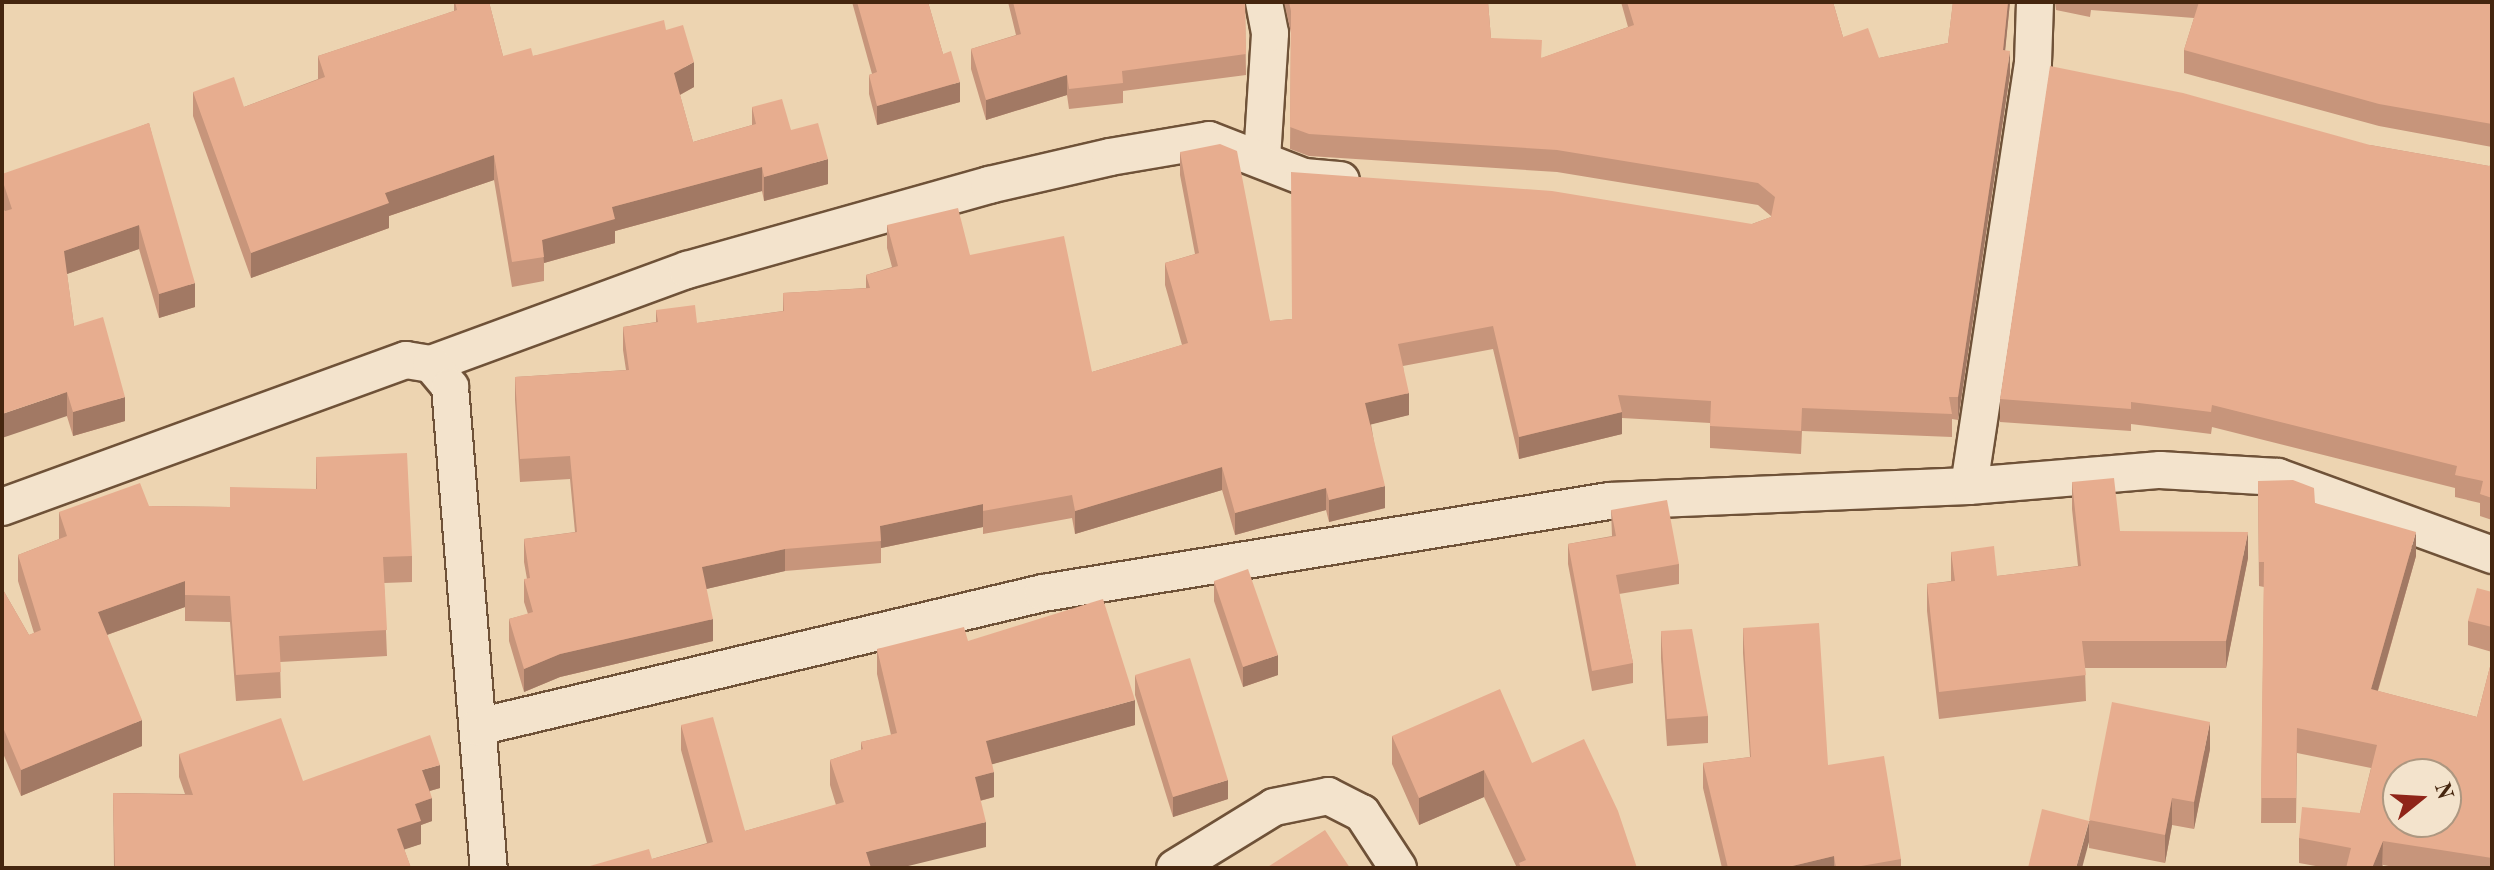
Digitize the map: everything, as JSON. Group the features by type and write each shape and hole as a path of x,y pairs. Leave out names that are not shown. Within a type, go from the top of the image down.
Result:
{"street":[{"path":"1262,158 1270,33 1264,2"},
{"path":"1969,486 2049,66 2035,2"},
{"path":"2,507 406,360 431,364 687,270 989,185 1209,140 1262,158 1304,177 1382,182"},
{"path":"431,364 450,387 489,868"},
{"path":"478,727 1043,593 1609,501 1969,486 2160,470 2278,477 2492,555"},
{"path":"1175,868 1274,807 1328,796 1362,813 1398,868"}],"building":[{"path":"455,2 489,2 503,56 531,48 533,56 664,20 666,30 683,25 694,62 674,73 693,142 756,124 752,107 782,99 791,130 818,123 828,159 764,177 762,167 612,207 615,219 542,240 544,257 512,262 494,155 385,193 389,203 251,253 193,92 234,77 244,107 325,77 318,56 457,10"},
{"path":"857,2 928,2 943,54 951,51 960,82 877,106 869,75 877,72"},
{"path":"1013,2 1245,2 1246,54 1122,71 1123,83 1069,89 1067,75 986,100 971,49 1021,34"},
{"path":"1289,2 1488,2 1491,38 1542,40 1541,58 1634,25 1627,2 1833,2 1843,37 1868,28 1879,58 1948,43 1953,2 2008,2 2003,50 2010,51 1958,397 1949,397 1952,414 1802,408 1801,431 1710,426 1711,401 1618,395 1622,412 1519,437 1493,326 1398,344 1409,393 1365,403 1385,486 1329,500 1326,488 1235,513 1222,467 1075,511 1072,495 983,511 983,504 880,526 881,541 785,549 702,567 713,619 560,654 524,669 509,619 533,612 524,579 530,578 524,539 577,532 570,456 520,459 515,377 629,370 623,327 658,322 656,310 695,305 697,323 784,311 783,293 870,288 866,275 898,266 887,225 958,208 970,255 1064,236 1092,372 1188,343 1165,263 1199,253 1180,152 1220,144 1237,151 1270,321 1292,319 1291,172 1552,191 1752,224 1771,217 1775,197 1758,183 1557,150 1309,134 1290,127"},
{"path":"2199,2 2492,2 2492,124 2379,104 2184,50"},
{"path":"2050,66 2183,93 2370,145 2492,165 2492,498 2480,494 2483,481 2455,475 2457,466 2212,405 2211,412 2131,402 2131,409 2000,399"},
{"path":"149,123 195,283 159,294 139,225 64,251 74,326 103,317 125,397 73,412 67,392 2,414 2,212 12,209 2,174"},
{"path":"407,453 412,556 383,557 387,630 279,636 281,672 236,675 230,596 185,595 185,581 98,612 142,720 21,770 2,725 2,588 29,635 41,630 18,555 67,536 59,512 140,483 149,506 230,507 230,487 317,489 316,457"},
{"path":"2114,478 2120,531 2248,532 2226,641 2082,641 2086,675 1939,692 1927,584 1955,581 1951,552 1994,546 1997,576 2081,566 2072,482"},
{"path":"2293,480 2314,488 2315,503 2416,532 2371,689 2477,717 2492,659 2492,858 2383,841 2372,868 2346,868 2351,848 2299,838 2302,807 2360,813 2377,745 2297,728 2296,798 2261,798 2264,562 2259,562 2258,481"},
{"path":"1667,500 1679,564 1616,575 1633,663 1592,671 1568,544 1616,536 1611,510"},
{"path":"1248,569 1278,655 1243,667 1214,581"},
{"path":"2477,588 2492,592 2492,627 2468,621"},
{"path":"1103,599 1135,700 986,741 994,772 975,777 986,822 866,852 871,868 583,868 649,849 652,859 713,842 681,725 713,717 745,831 844,802 830,760 863,749 861,742 897,733 877,649 964,627 968,641"},
{"path":"1819,623 1828,765 1884,756 1901,859 1836,868 1834,856 1784,868 1728,868 1703,763 1751,757 1743,628"},
{"path":"1692,629 1708,716 1667,719 1661,631"},
{"path":"1190,658 1228,780 1173,797 1135,675"},
{"path":"1500,689 1532,763 1584,739 1618,811 1637,868 1521,868 1519,863 1526,860 1484,770 1419,798 1392,736"},
{"path":"2112,702 2210,722 2194,802 2172,798 2165,835 2089,820"},
{"path":"281,718 303,781 430,735 440,765 422,770 432,798 415,804 421,821 397,829 411,868 115,868 113,793 193,795 179,754"},
{"path":"2042,809 2089,821 2076,868 2028,868"},
{"path":"1325,830 1350,868 1266,868"}]}
